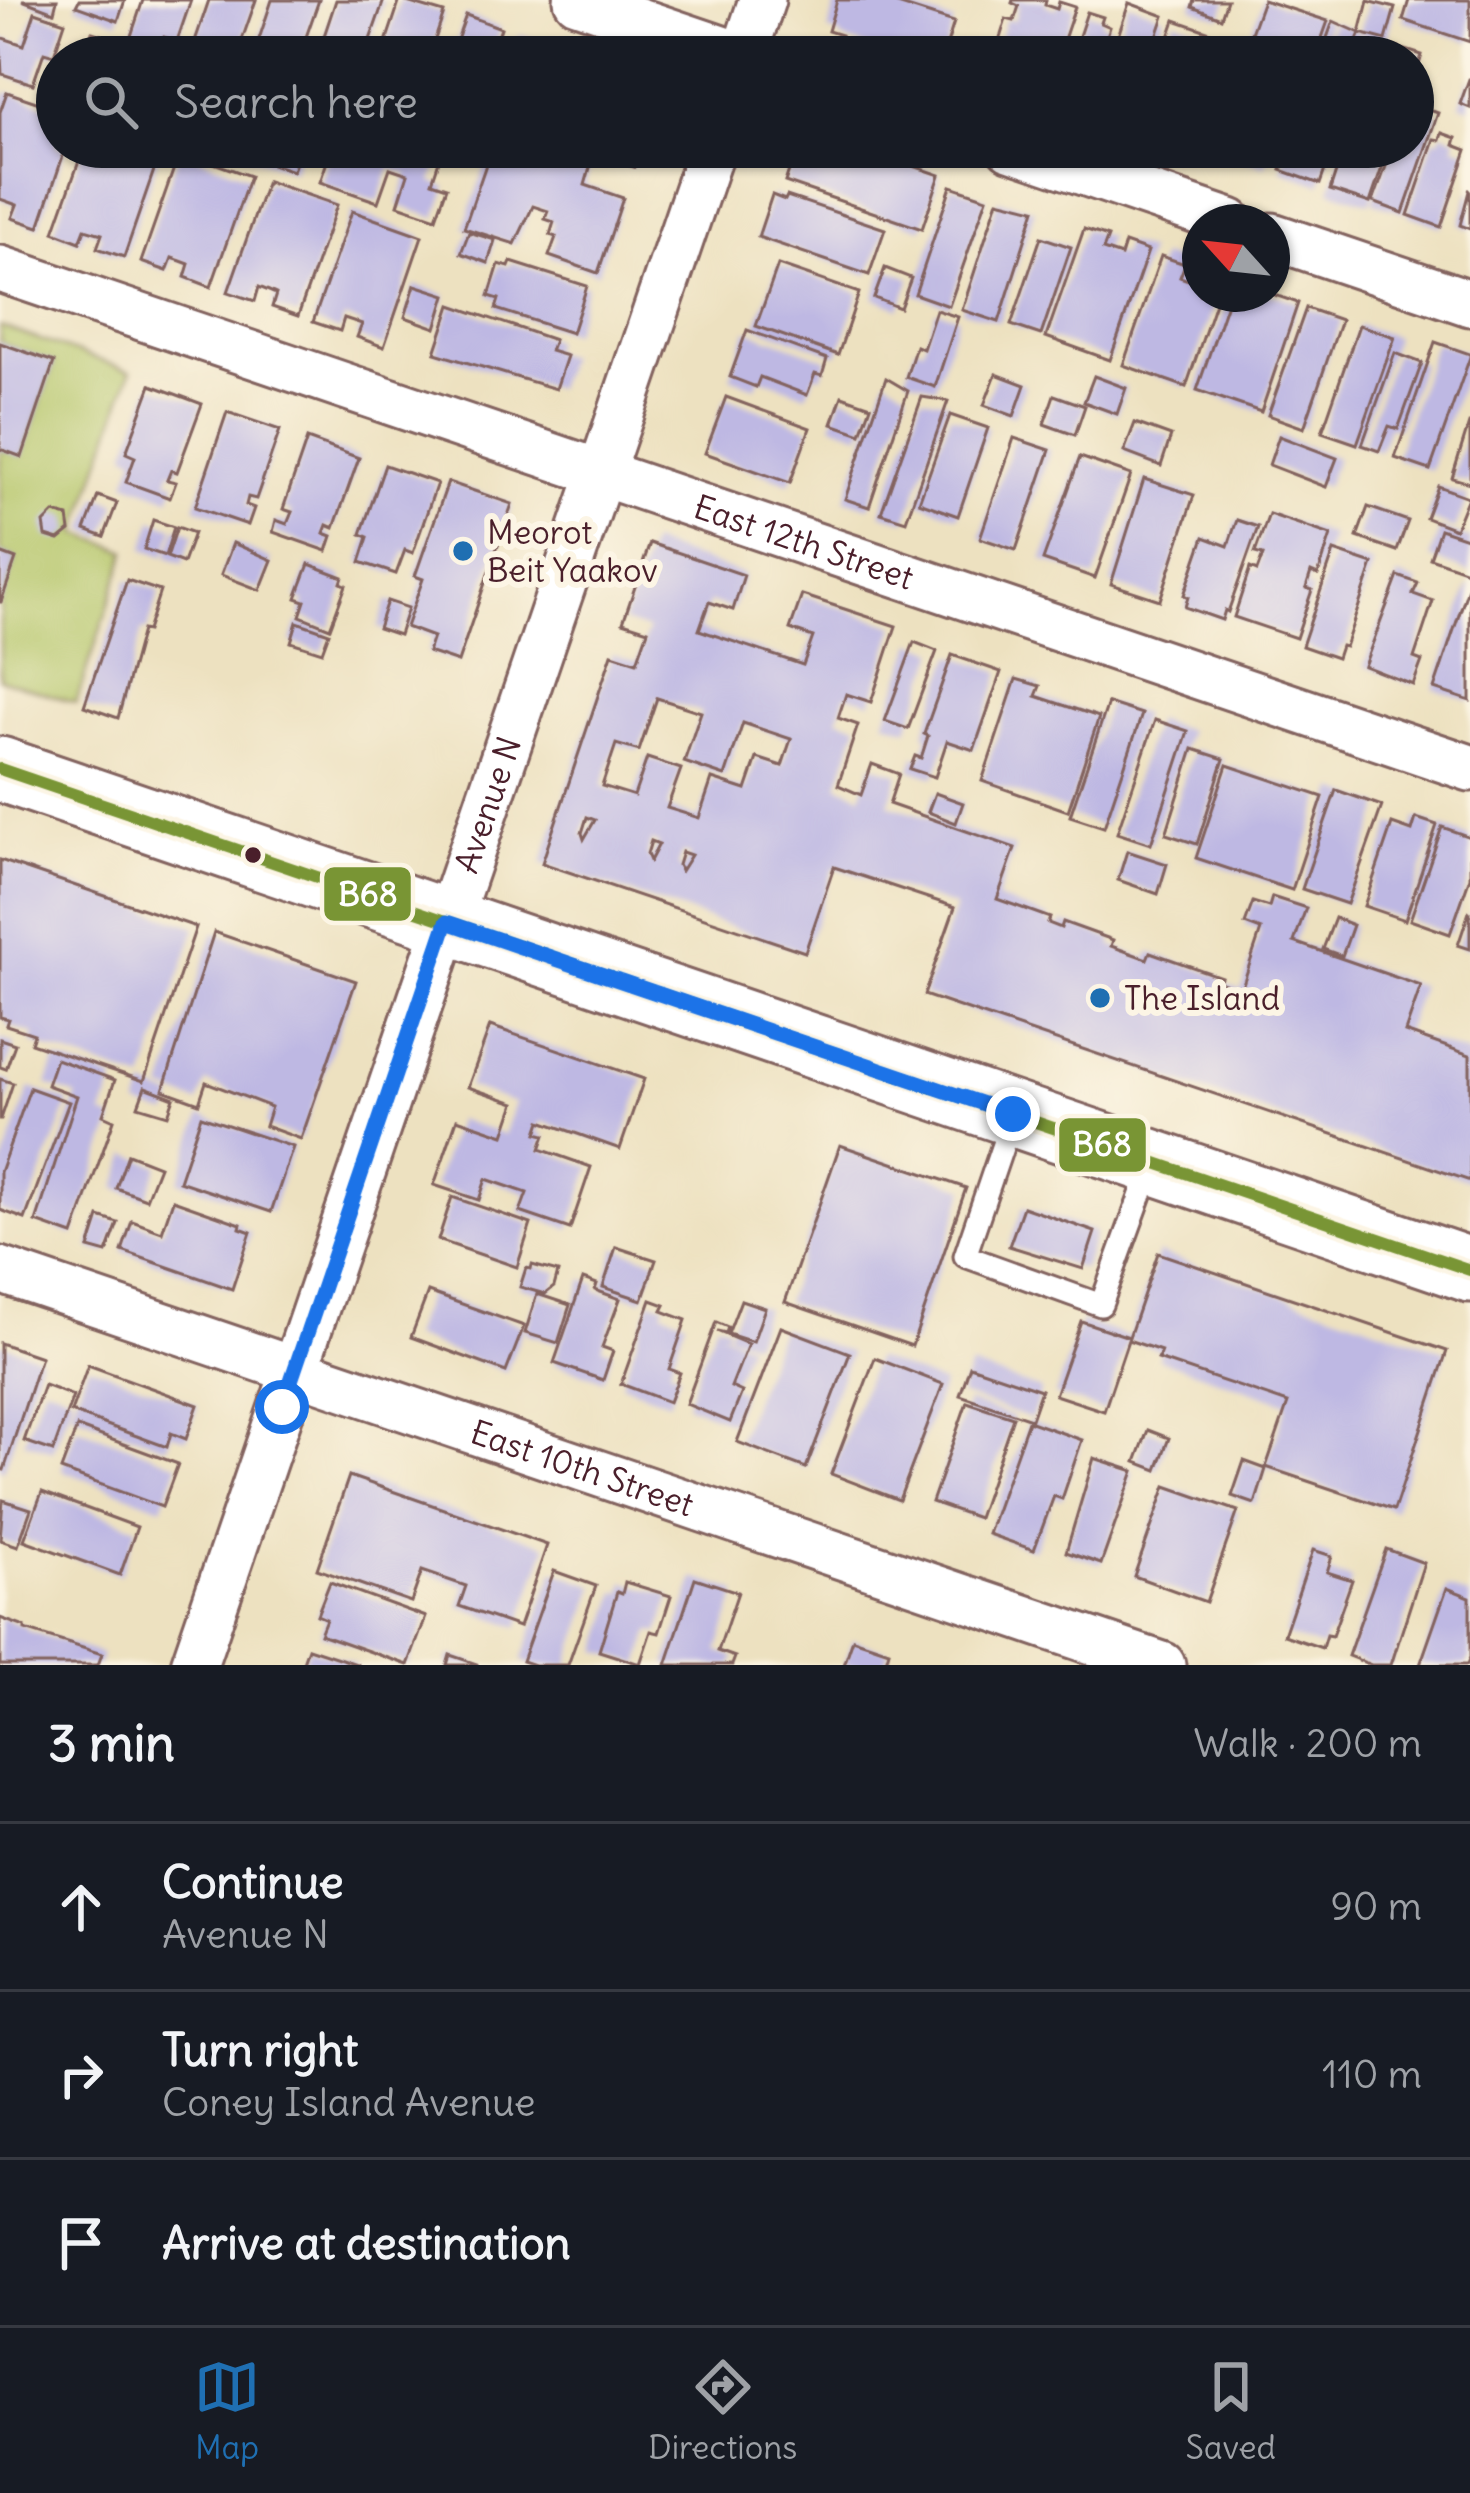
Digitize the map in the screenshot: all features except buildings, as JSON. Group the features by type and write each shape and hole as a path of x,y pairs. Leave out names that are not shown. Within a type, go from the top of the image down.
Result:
{"main road":[{"path":"0,769 1470,1270"}],"street":[{"path":"577,0 682,36"},
{"path":"751,36 762,0"},
{"name":"Avenue N","path":"194,1665 705,168"},
{"path":"1072,168 1182,206"},
{"path":"1290,242 1470,304"},
{"name":"East 12th Street","path":"0,269 1470,768"},
{"name":"East 10th Street","path":"0,1270 1162,1665"}],"lane":[{"path":"1013,1114 965,1256 1100,1305 1153,1162"}],"green space":[{"path":"0,326 131,371 77,533 127,551 76,703 0,679 0,604 16,559 0,553 0,449 22,456 54,363 0,343"}],"transit line":[{"name":"B68","path":"0,769 1470,1270"}],"place":[{"name":"Meorot Beit Yaakov","path":"463,551"},
{"name":"The Island","path":"1100,998"}],"route":[{"path":"282,1407 447,922 1013,1114"}]}
